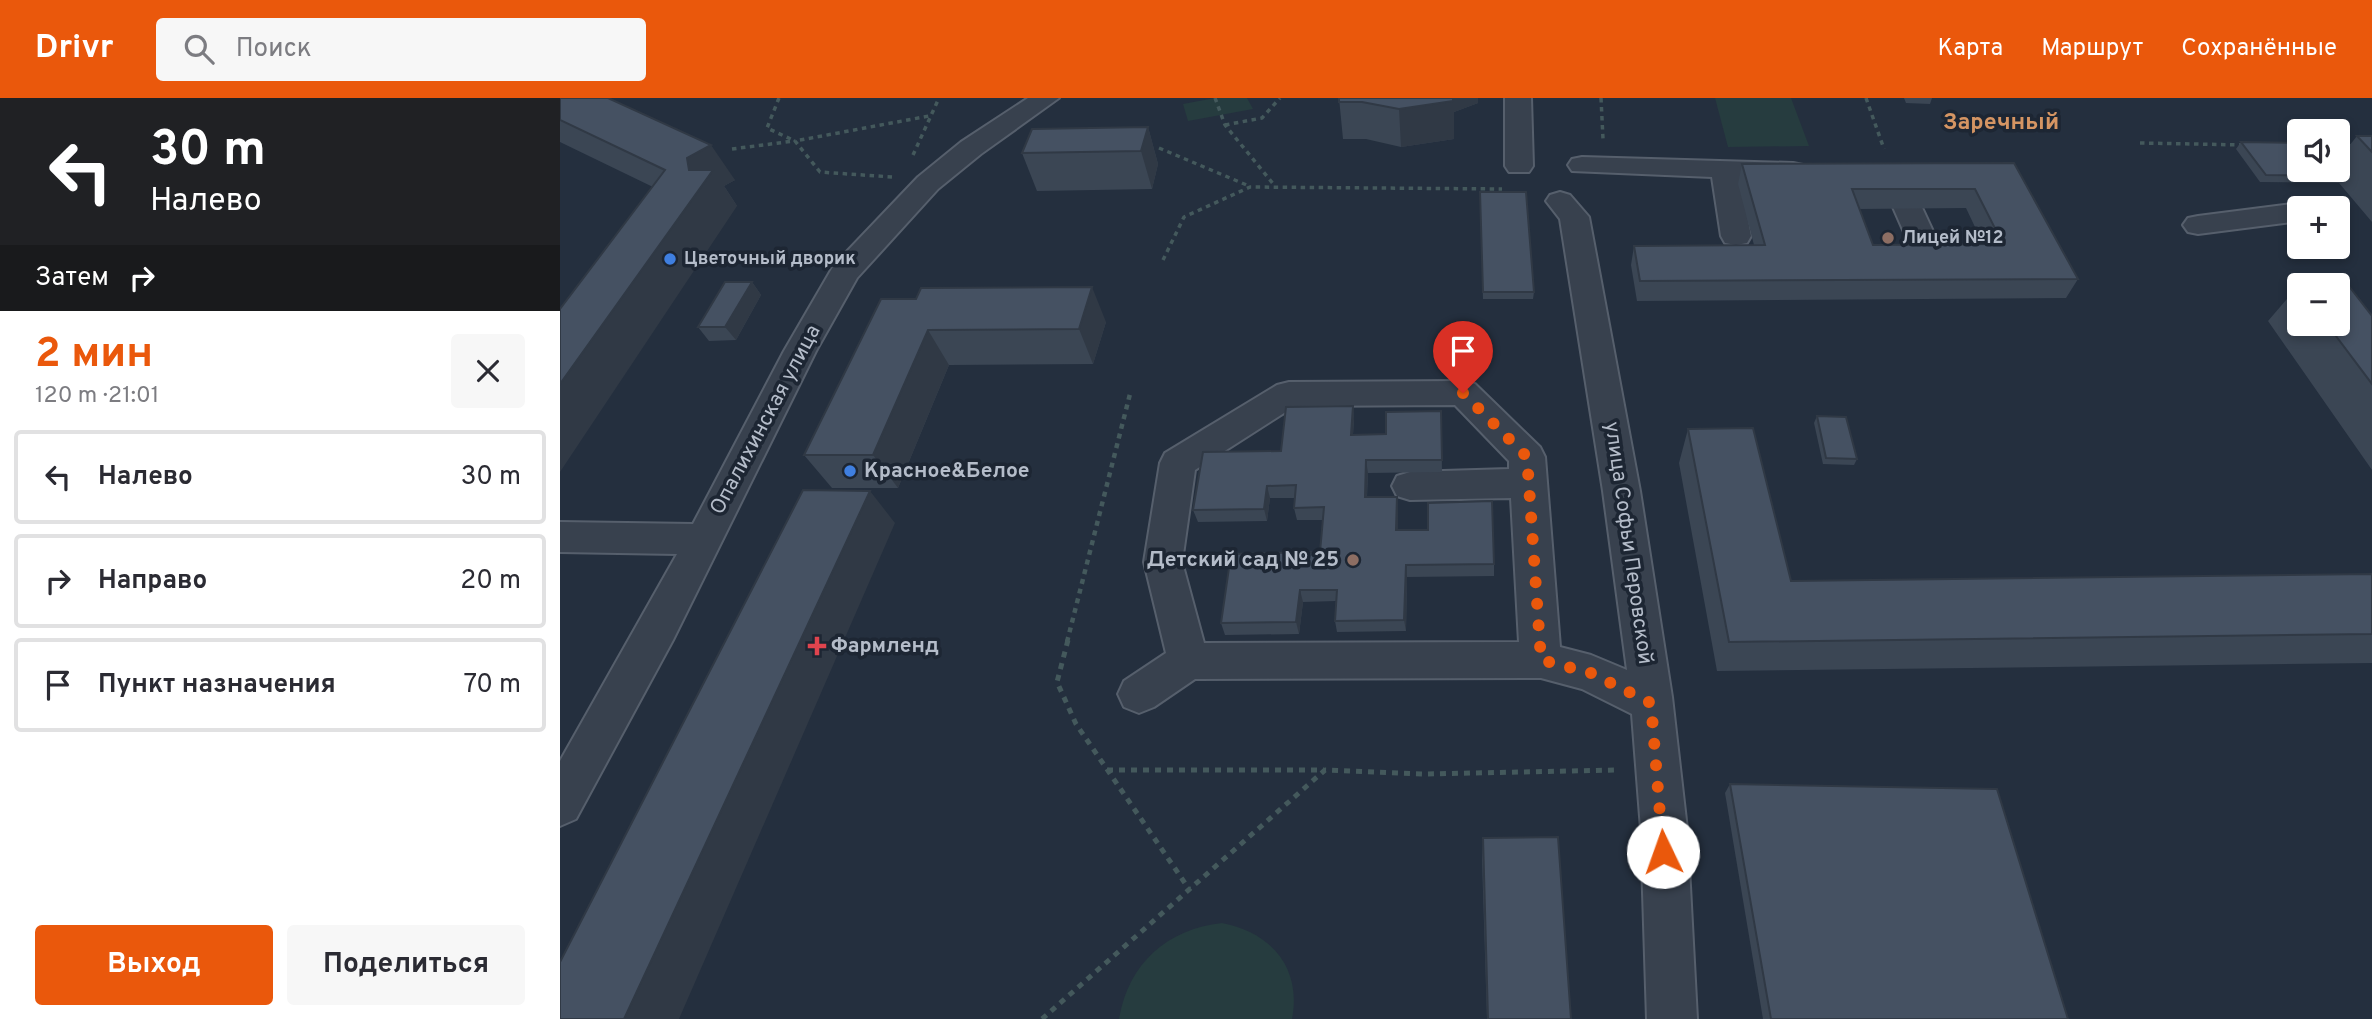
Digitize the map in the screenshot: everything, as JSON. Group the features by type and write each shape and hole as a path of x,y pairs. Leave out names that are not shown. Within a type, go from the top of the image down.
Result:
{"street":[{"name":"Опалихинская улица","path":"560,804 633,674 800,351 845,272 928,183 971,148 1046,98"},
{"path":"1513,177 1518,98"},
{"path":"1593,165 1822,172"},
{"path":"1724,169 1736,236"},
{"path":"1894,173 1928,255"},
{"name":"улица Софьи Перовской","path":"1560,201 1574,217 1605,379 1651,703 1659,769 1672,1019"},
{"path":"2199,225 2287,214"},
{"path":"1188,661 1163,562 1178,463 1289,394 1463,393 1527,457 1541,660"},
{"path":"1410,486 1528,482"},
{"path":"560,537 704,539"},
{"path":"1139,694 1188,661 1541,660 1591,673 1651,703"}],"path":[{"path":"779,98 767,128 795,141 820,172 903,178"},
{"path":"908,166 939,98"},
{"path":"1215,98 1225,125 1275,187"},
{"path":"1225,125 1262,118 1280,98"},
{"path":"1593,165 1601,98"},
{"path":"1866,98 1894,173"},
{"path":"732,149 795,141 929,116"},
{"path":"2140,143 2246,145"},
{"path":"2350,146 2361,146"},
{"path":"1159,148 1250,187 1513,177"},
{"path":"1163,260 1184,217 1250,187"},
{"path":"1131,390 1057,682 1076,724 1189,889"},
{"path":"1107,771 1325,770 1423,774 1659,769"},
{"path":"1042,1019 1325,770"}],"green space":[{"path":"1215,98 1247,98 1253,109 1188,121 1183,104"},
{"path":"1715,98 1791,98 1809,146 1728,147"},
{"path":"1222,923 1255,934 1279,955 1292,983 1292,1019 1119,1019 1131,982 1153,953 1184,933"}],"building":[{"path":"560,98 608,98 711,145 687,158 689,170 713,170 560,384 560,309 665,170 560,120"},
{"path":"1339,98 1453,98 1453,101 1399,109 1362,102 1339,102"},
{"path":"1148,127 1141,151 1022,153 1032,129"},
{"path":"2357,136 2372,136 2372,152"},
{"path":"2241,142 2287,143 2287,175 2266,175"},
{"path":"2014,163 2078,279 1640,281 1634,246 1765,245 1742,164","holes":["1852,189 1975,189 2003,244 1873,245"]},
{"path":"1480,192 1526,192 1534,292 1483,292"},
{"path":"725,282 752,282 725,327 698,327"},
{"path":"1092,287 1079,329 928,330 873,455 804,455 881,299 916,299 921,288"},
{"path":"2350,288 2372,316 2372,384 2336,336 2350,336"},
{"path":"1353,406 1351,435 1386,434 1386,412 1441,411 1442,460 1366,460 1365,497 1397,497 1396,530 1428,530 1428,503 1492,501 1494,564 1406,565 1404,620 1335,621 1337,590 1300,590 1296,622 1221,623 1231,554 1320,552 1324,507 1294,508 1296,485 1267,486 1264,509 1193,510 1203,452 1281,451 1286,407"},
{"path":"1817,416 1846,417 1857,459 1826,458"},
{"path":"1753,428 1791,581 2372,574 2372,634 1729,642 1688,429"},
{"path":"803,490 870,491 624,1019 560,1019 560,962"},
{"path":"1730,784 1997,789 2068,1019 1771,1019"},
{"path":"1558,837 1571,1019 1488,1019 1483,838"}],"place":[{"name":"Лицей №12","path":"1888,238"},
{"name":"Цветочный дворик","path":"670,259"},
{"name":"Красное&Белое","path":"850,471"},
{"name":"Детский сад № 25","path":"1353,560"},
{"name":"Фармленд","path":"817,646"}],"district":[{"name":"Заречный","path":"2001,123"}],"route":[{"path":"1463,393 1527,457 1541,660 1591,673 1651,703 1659,769 1663,852"}]}
